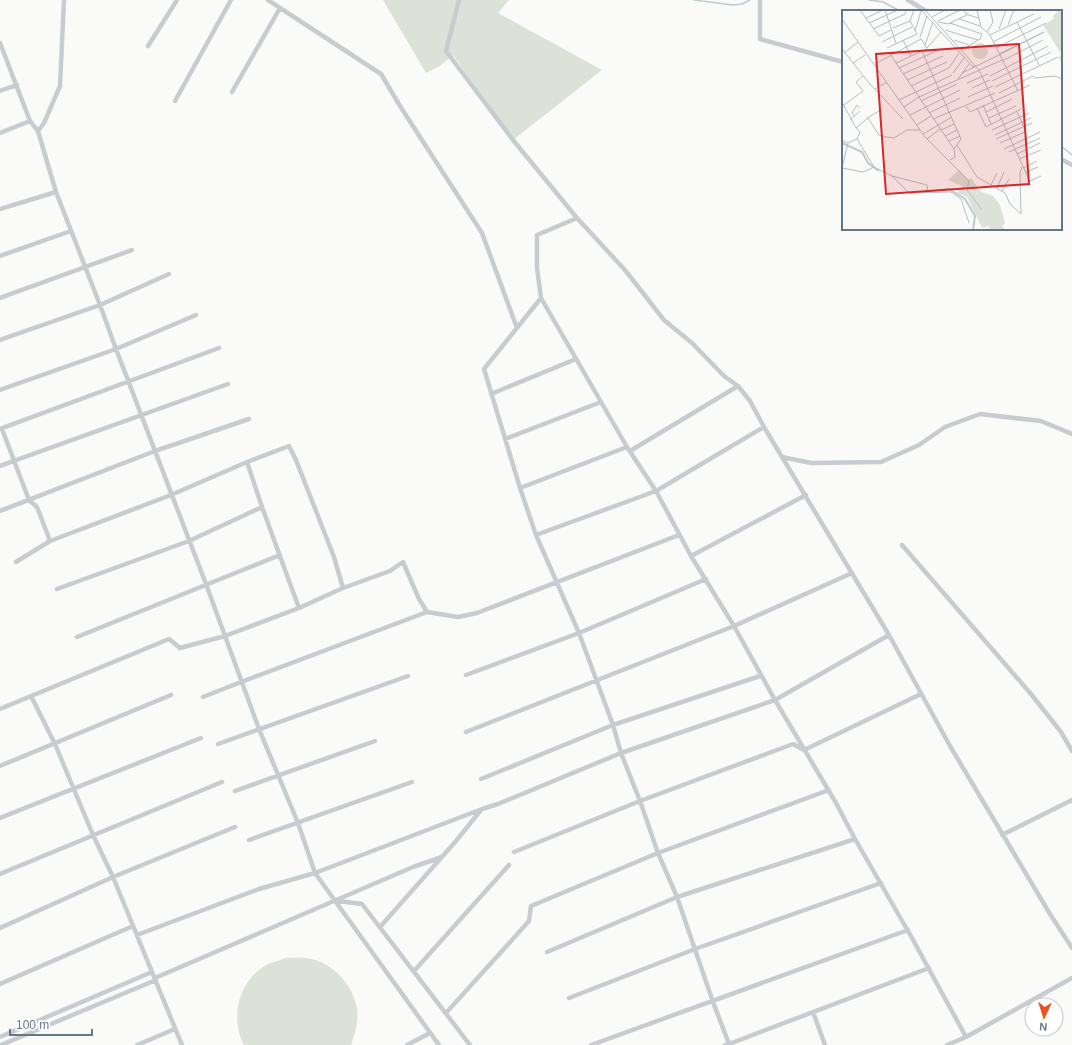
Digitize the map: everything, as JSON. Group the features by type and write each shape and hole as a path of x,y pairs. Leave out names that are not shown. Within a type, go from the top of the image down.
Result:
{"street":[{"path":"38,131 44,123 60,86 64,0"},
{"path":"148,46 177,0"},
{"path":"175,101 231,0"},
{"path":"268,0 381,74 482,233 517,328"},
{"path":"459,0 446,51 513,140 577,218 625,270 664,320 692,343 724,376 738,386 750,401 889,635 950,746 1002,835 1072,948"},
{"path":"760,0 760,39 842,62"},
{"path":"908,0 924,10"},
{"path":"232,92 280,8"},
{"path":"0,43 30,121 38,131 56,192 206,584 259,729 298,823 315,873 439,1045"},
{"path":"0,91 17,85"},
{"path":"0,133 30,121"},
{"path":"1062,159 1072,165"},
{"path":"0,209 56,192"},
{"path":"577,218 537,235 537,268 541,298 628,449 656,491 691,556 706,578 734,626 774,700 829,790 966,1037"},
{"path":"0,256 71,231"},
{"path":"0,298 132,250"},
{"path":"0,340 100,305 169,274"},
{"path":"541,298 484,369 520,488 536,535 579,633 658,853 677,897 727,1044 928,968"},
{"path":"0,390 116,349 196,315"},
{"path":"50,541 37,507 29,500 1,429 219,348"},
{"path":"491,394 576,359"},
{"path":"0,466 228,384"},
{"path":"520,488 628,449 738,386"},
{"path":"505,439 601,402"},
{"path":"782,457 811,463 881,462 920,445 945,427 980,414 1042,421 1072,434"},
{"path":"0,511 155,451 249,418"},
{"path":"536,535 656,491 764,426"},
{"path":"16,562 50,541 171,495 247,462 289,446 296,460 334,557 343,588"},
{"path":"247,462 299,608"},
{"path":"691,556 806,495"},
{"path":"57,589 189,540 262,507"},
{"path":"203,698 241,682 427,612 458,617 477,613 679,534"},
{"path":"902,545 1030,694 1061,732 1072,751"},
{"path":"77,637 280,554"},
{"path":"0,710 169,639 180,648 225,636 299,608 343,588 390,571 403,562 419,599 427,612"},
{"path":"466,732 734,626 852,573"},
{"path":"466,675 579,633 706,578"},
{"path":"137,935 259,889 315,873 498,804 621,753 774,700 889,635"},
{"path":"218,744 408,676"},
{"path":"481,780 613,725 760,676"},
{"path":"804,750 921,694"},
{"path":"0,766 172,695"},
{"path":"31,696 55,744 93,835 113,878 182,1045"},
{"path":"0,818 200,738"},
{"path":"235,791 375,741"},
{"path":"514,852 640,801 794,744 804,750"},
{"path":"0,874 222,782"},
{"path":"249,840 412,782"},
{"path":"446,1013 529,921 531,906 658,853 829,790"},
{"path":"1002,835 1072,800"},
{"path":"380,927 482,809"},
{"path":"0,928 113,878 235,827"},
{"path":"546,952 677,897 855,839"},
{"path":"1,1045 414,867 442,857"},
{"path":"414,972 509,865"},
{"path":"569,998 695,949 881,883"},
{"path":"336,901 362,904 470,1045"},
{"path":"0,984 133,926"},
{"path":"591,1045 908,930"},
{"path":"0,1037 152,972"},
{"path":"947,1045 966,1037 1072,978"},
{"path":"813,1012 825,1045"},
{"path":"137,1045 175,1029"},
{"path":"408,1045 430,1034"}],"shaded area":[{"path":"383,0 509,0 498,13 602,70 513,140 453,55 440,66 426,73"},
{"path":"286,958 305,958 323,963 339,974 351,990 355,999 357,1018 351,1045 244,1045 237,1023 237,1011 244,989 250,979 258,971 268,964"}],"waterway":[{"path":"694,0 733,5 742,4 750,0"},
{"path":"869,0 883,2 898,10"},
{"path":"1062,147 1072,155"}]}
